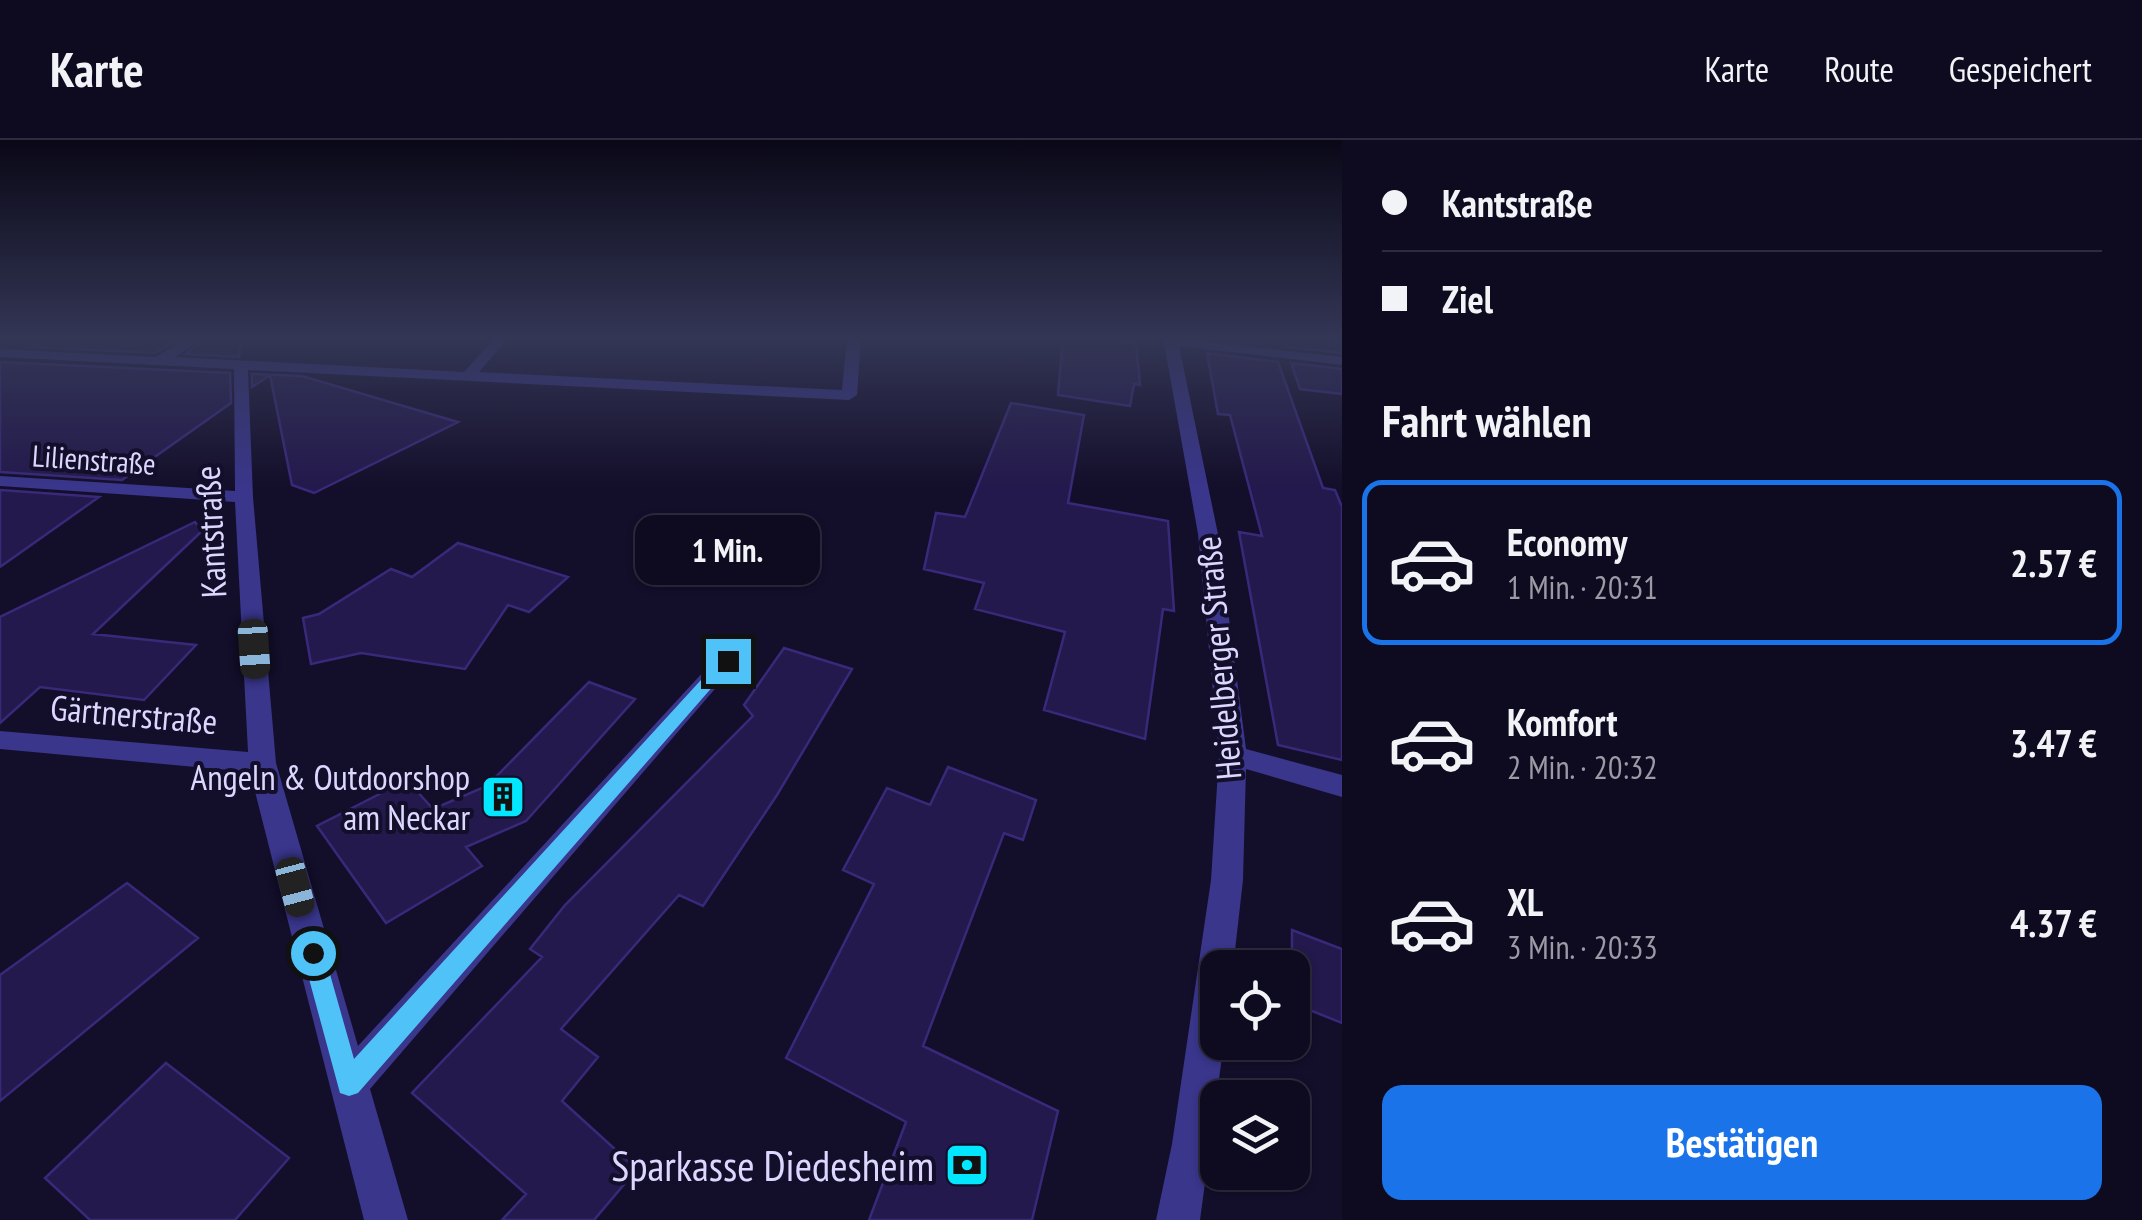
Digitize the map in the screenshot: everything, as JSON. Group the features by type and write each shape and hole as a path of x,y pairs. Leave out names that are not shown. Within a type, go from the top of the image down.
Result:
{"street":[{"name":"Kantstraße","path":"242,387 244,496 262,763 386,1220"},
{"path":"712,387 849,395 850,387"},
{"name":"Heidelberger Straße","path":"1178,1220 1192,1144 1226,880 1234,755 1208,534 1180,387"},
{"name":"Lilienstraße","path":"0,481 244,496"},
{"path":"349,1084 728,661"},
{"name":"Gärtnerstraße","path":"0,740 262,763"},
{"path":"1234,755 1342,786"}],"building":[{"path":"0,387 230,387 231,403 122,480 0,472"},
{"path":"272,387 341,387 458,422 314,493 292,485"},
{"path":"1059,387 1133,387 1130,406 1058,395"},
{"path":"1213,387 1287,387 1323,488 1335,490 1342,507 1342,760 1278,745 1239,532 1262,536 1230,415 1218,414"},
{"path":"1342,387 1342,394 1300,389"},
{"path":"1011,403 1084,415 1068,503 1168,521 1174,611 1163,609 1145,739 1044,710 1065,632 975,609 984,583 924,569 936,513 965,517"},
{"path":"0,490 99,497 0,567"},
{"path":"195,522 202,531 93,634 196,645 144,700 40,687 0,723 0,617"},
{"path":"458,543 568,577 529,612 508,605 465,669 361,653 311,664 303,618 319,614 391,569 412,577"},
{"path":"784,648 852,669 777,795 703,906 679,895 561,1029 598,1057 562,1101 637,1169 594,1220 502,1220 526,1194 412,1093 542,957 530,949 565,905 753,716 744,705"},
{"name":"Angeln & Outdoorshop am Neckar","path":"589,682 635,699 526,821 466,847 482,866 386,923 317,826 407,780 433,809 487,786"},
{"path":"948,767 1036,800 1023,840 1004,833 923,1046 1058,1111 1032,1220 869,1220 906,1122 786,1058 874,884 843,870 887,788 930,805"},
{"path":"127,883 198,938 0,1101 0,975"},
{"path":"1292,930 1342,949 1342,1023 1310,1010 1310,950 1292,950"},
{"path":"166,1063 289,1158 235,1220 90,1220 45,1178"}],"place":[{"name":"Angeln & Outdoorshop am Neckar","path":"503,797"},
{"name":"Sparkasse Diedesheim","path":"967,1165"}],"route":[{"path":"313,953 349,1084 728,661"}]}
